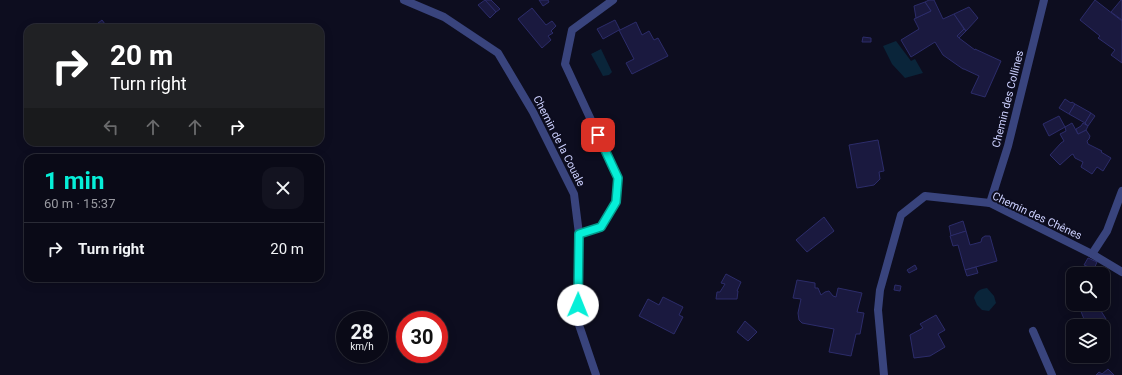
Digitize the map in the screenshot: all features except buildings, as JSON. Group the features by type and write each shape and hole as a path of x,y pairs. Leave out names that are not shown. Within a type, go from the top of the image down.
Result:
{"street":[{"name":"Chemin de la Couale","path":"404,0 444,17 498,53 533,112 574,194 579,234 577,319 596,375"},
{"path":"579,234 601,227 616,202 618,178 565,64 572,30 613,0"},
{"name":"Chemin des Collines","path":"990,203 1008,146 1044,0"},
{"path":"1092,254 1107,231 1122,191"},
{"name":"Chemin des Chênes","path":"884,375 878,310 880,290 900,215 925,196 990,203 1092,254 1122,272"},
{"path":"1033,331 1052,375"}],"water":[{"path":"896,41 911,61 915,59 923,73 905,78 892,64 883,46"},
{"path":"601,49 612,72 609,75 603,76 591,54"},
{"path":"987,288 994,296 996,303 989,311 982,310 977,305 974,298 979,291"}],"route":[{"path":"578,305 579,234 601,227 616,202 618,178 598,135"}]}
